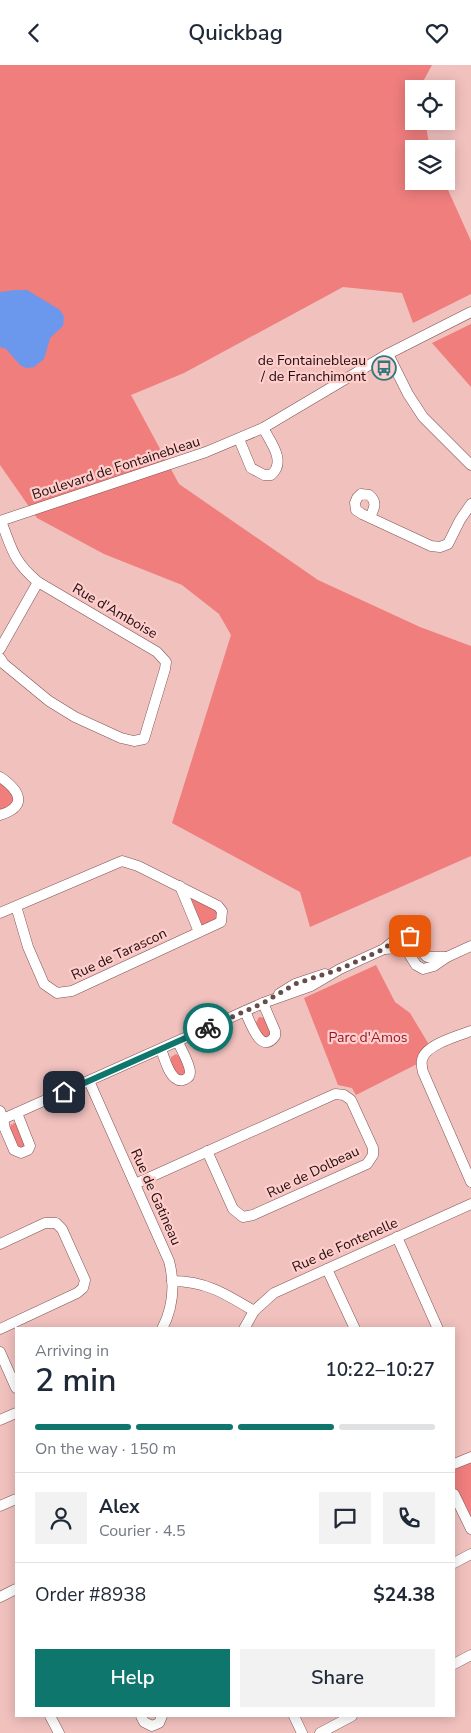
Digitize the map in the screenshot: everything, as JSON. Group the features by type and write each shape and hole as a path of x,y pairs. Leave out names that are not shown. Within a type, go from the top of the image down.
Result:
{"street":[{"name":"Boulevard de Fontainebleau","path":"0,521 206,452 239,439 263,428 388,354 471,313"},
{"path":"388,354 408,394 423,417 471,465"},
{"path":"239,439 251,468 266,475 272,474 278,466 278,459 263,428"},
{"path":"370,517 431,546 440,547 450,542 460,520 471,504"},
{"name":"Rue d'Amboise","path":"0,521 15,559 24,571 38,582 158,652 166,663 166,669 144,739 134,741 121,738 75,717 49,701 0,658"},
{"path":"0,649 38,582"},
{"path":"0,777 13,786 18,794 18,802 15,808 0,815"},
{"name":"Rue de Tarascon","path":"0,913 122,861 138,866 218,906 222,911 222,922 72,991 57,993 44,984 28,947 16,907"},
{"path":"180,886 198,933"},
{"path":"17,1113 30,1144 29,1149 25,1152 18,1153 14,1150 4,1129 2,1115 17,1113 161,1049 263,1003 295,984 340,969 384,949 396,939 410,936 416,939 426,956 447,957"},
{"path":"384,949 406,949 416,965 423,969 434,966 447,957 471,946"},
{"path":"245,1011 259,1039 269,1042 276,1034 263,1003"},
{"path":"471,1031 431,1048 424,1055 421,1062 423,1072 471,1182"},
{"path":"161,1049 174,1077 179,1080 185,1079 189,1077 190,1070 178,1041"},
{"name":"Rue de Gatineau","path":"89,1081 165,1251 172,1281 171,1304 163,1327"},
{"name":"Rue de Dolbeau","path":"135,1184 207,1151 335,1094 344,1095 351,1100 372,1148 373,1155 367,1164 253,1215 243,1217 233,1209 207,1151"},
{"name":"Rue de Fontenelle","path":"245,1327 254,1311 274,1293 471,1204"},
{"path":"0,1244 45,1223 56,1223 62,1229 85,1281 83,1288 77,1293 0,1329"},
{"path":"397,1237 437,1327"},
{"path":"327,1269 353,1327"},
{"path":"172,1281 194,1283 216,1289 254,1311"},
{"path":"0,1352 15,1386"},
{"path":"0,1420 15,1413"},
{"path":"455,1464 471,1457"},
{"path":"455,1496 471,1529"},
{"path":"0,1506 15,1499"},
{"path":"455,1562 471,1554"},
{"path":"0,1597 15,1590"},
{"path":"455,1663 471,1655"},
{"path":"51,1717 59,1733"},
{"path":"142,1717 144,1722 152,1726 159,1723 162,1717"},
{"path":"294,1717 302,1733"},
{"path":"320,1733 350,1717"}],"green space":[{"path":"0,65 432,65 424,80 405,80 405,130 427,130 428,140 405,140 405,190 448,190 471,241 471,294 413,323 402,293 343,287 184,373 131,395 179,484 318,580 420,627 471,646 471,856 310,927 300,892 172,823 231,635 219,614 182,585 104,554 37,518 0,465"},
{"path":"471,324 471,387 432,343"},
{"path":"0,777 18,802 0,815"},
{"path":"180,886 218,906 221,922 199,932"},
{"name":"Parc d'Amos","path":"376,965 395,1002 410,1013 431,1048 421,1062 356,1095 352,1088 338,1085 304,998"},
{"path":"259,1017 265,1018 271,1035 267,1038 262,1036 256,1023"},
{"path":"176,1054 182,1060 185,1069 185,1074 180,1076 171,1062 171,1057"},
{"path":"13,1123 16,1124 25,1146 22,1148 18,1147 10,1128"},
{"path":"471,1451 471,1528 455,1496 455,1461"}],"water":[{"path":"27,290 60,310 64,317 63,326 50,338 44,359 34,367 26,368 20,365 6,349 0,347 0,292"}],"way so far":[{"path":"208,1028 263,1003 295,984 340,969 384,949 396,939 410,936"}],"place":[{"name":"de Fontainebleau / de Franchimont","path":"384,368"}],"route":[{"path":"64,1092 208,1028"}]}
